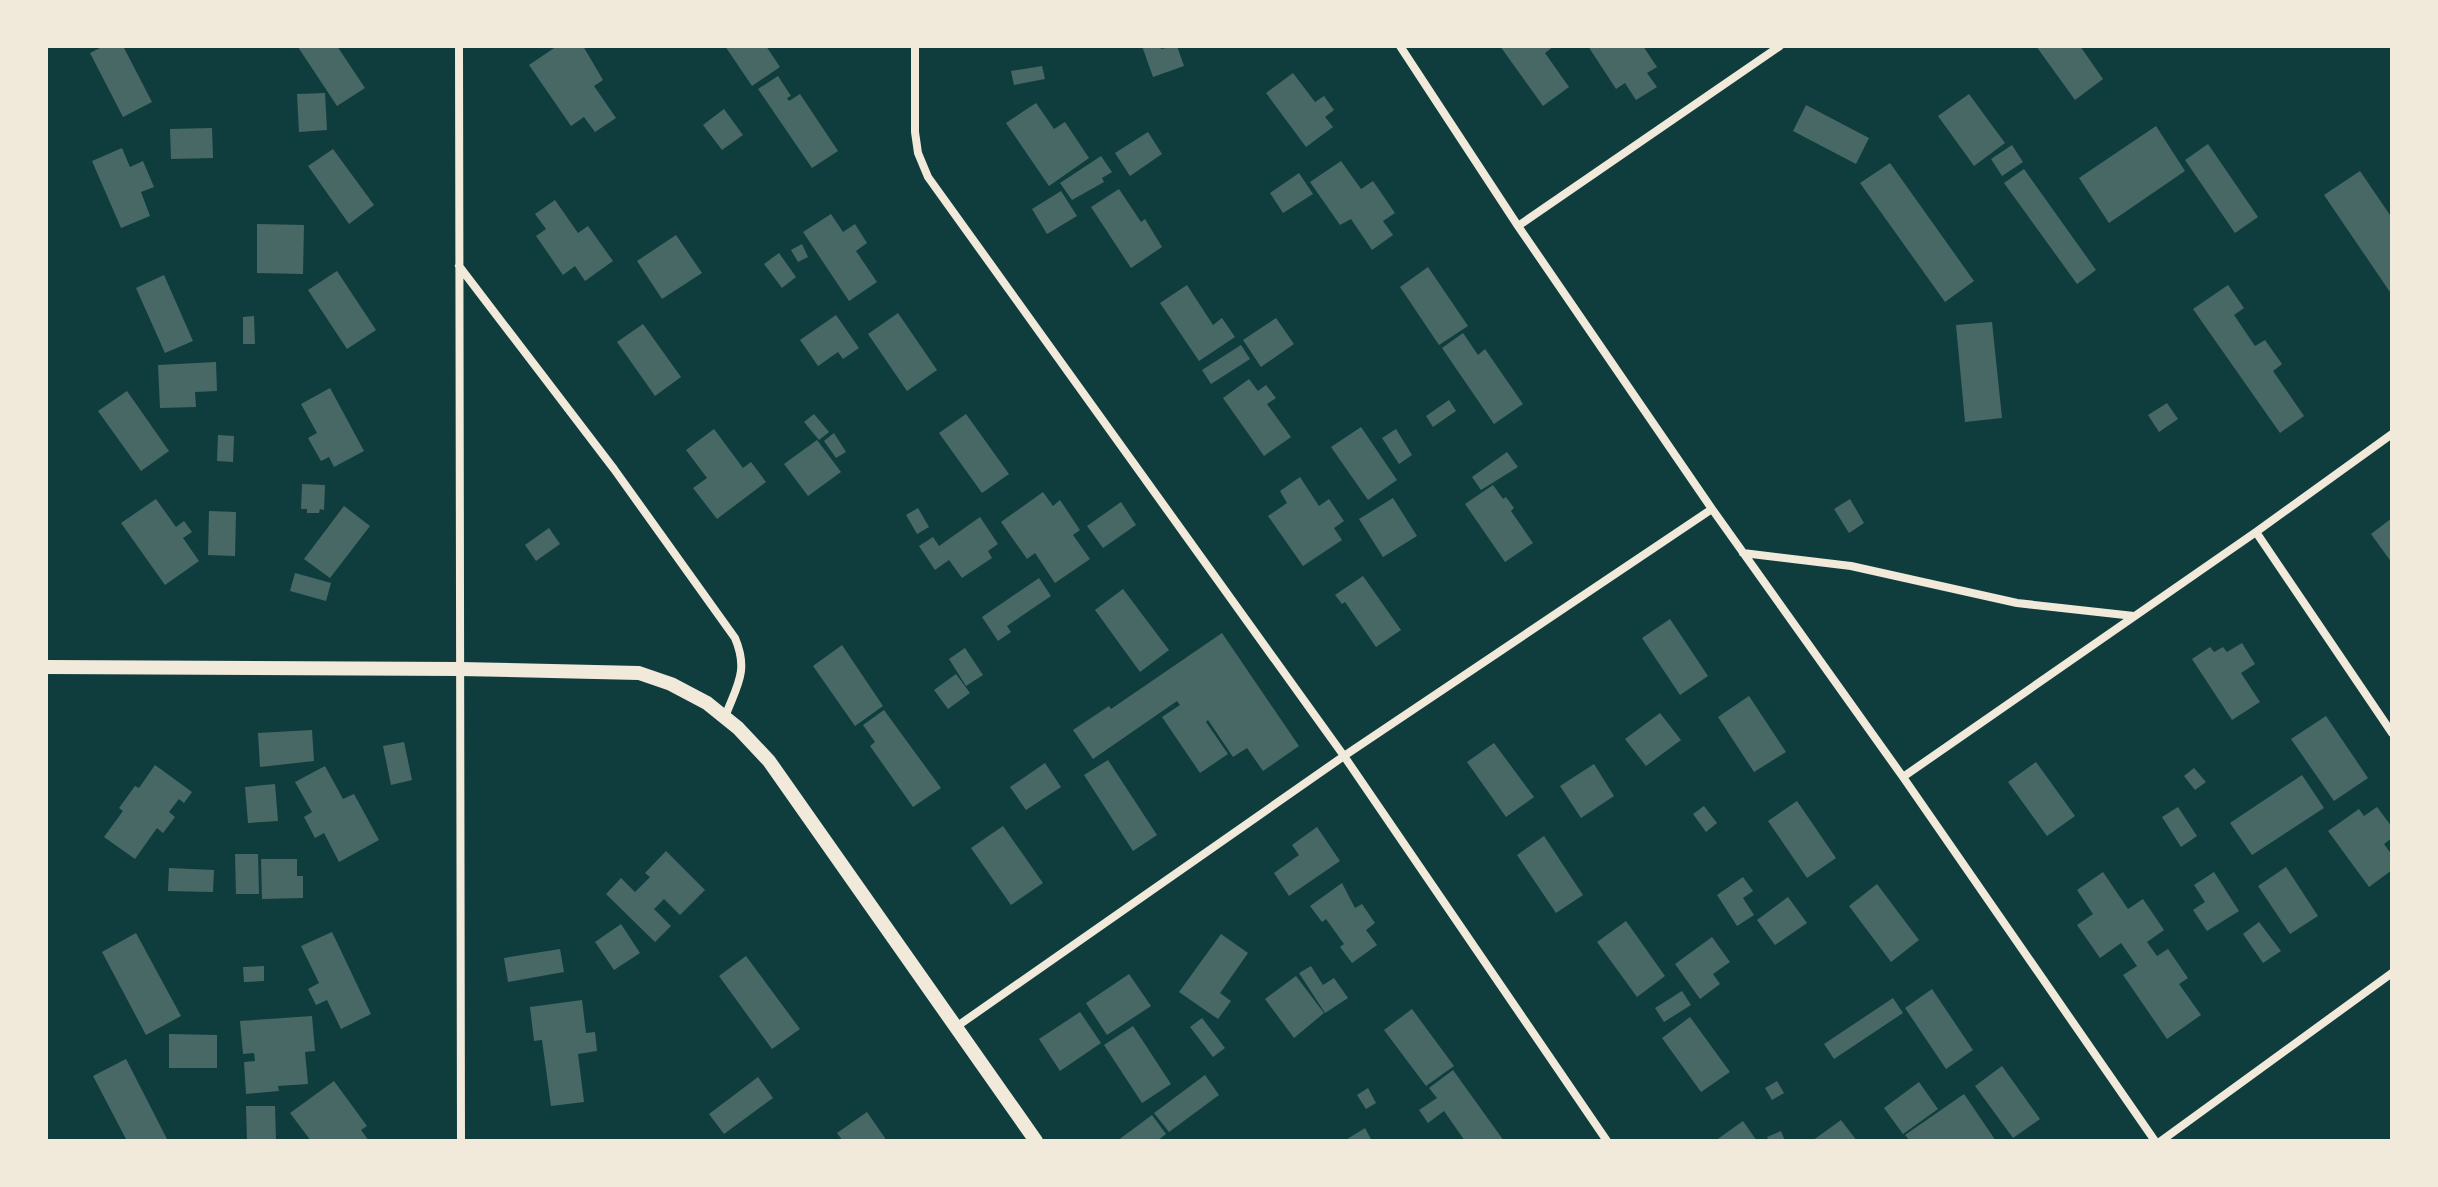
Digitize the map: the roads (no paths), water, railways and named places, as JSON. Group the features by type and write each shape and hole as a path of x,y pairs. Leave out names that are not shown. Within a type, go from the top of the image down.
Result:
{"street":[{"path":"459,46 461,1141"},
{"path":"915,46 915,132 918,153 928,177 1344,756 1607,1141"},
{"path":"1400,46 1518,226 1712,509 1903,777 2155,1141"},
{"path":"1518,226 1780,46"},
{"path":"459,266 614,469 735,638 743,656 741,676 725,717"},
{"path":"1903,777 2392,434"},
{"path":"956,1027 1344,756 1712,509"},
{"path":"2256,532 2392,733"},
{"path":"1743,553 1851,566 2017,603 2135,616"},
{"path":"46,667 639,673 671,684 707,703 725,717 769,761 1036,1141"},
{"path":"2161,1141 2392,973"}]}
